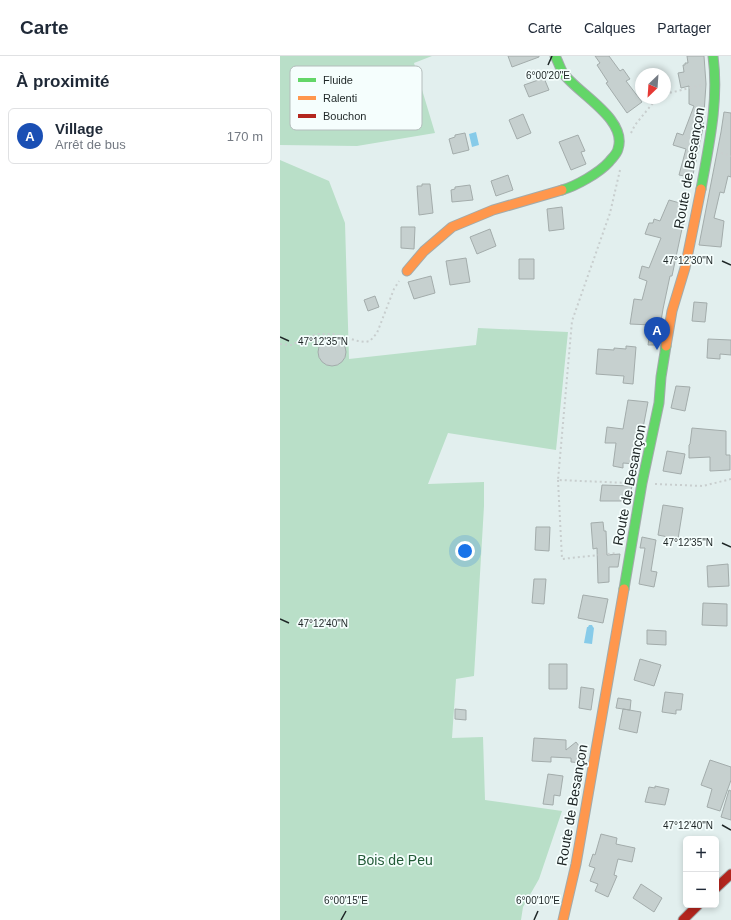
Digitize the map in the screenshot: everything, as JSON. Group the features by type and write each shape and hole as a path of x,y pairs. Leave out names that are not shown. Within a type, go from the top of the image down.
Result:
{"street":[{"path":"407,271 424,251 452,227 493,210 566,189 586,179 606,165 618,151 620,140 609,117 563,73 555,56"},
{"name":"Route de Besançon","path":"563,920 576,864 642,483 659,403 661,377 672,311 684,268 712,130 715,110 713,56"},
{"path":"719,885 731,874"},
{"path":"683,920 695,908"}],"path":[{"path":"671,92 715,83"},
{"path":"629,137 635,125 653,104"},
{"path":"622,165 610,213 572,321 558,480 562,559 630,552"},
{"path":"280,344 290,345 316,334 334,334 358,341 370,341 377,333 394,289 407,271"},
{"path":"660,484 703,486 731,479"},
{"path":"558,480 642,483"}],"green space":[{"path":"280,56 432,56 414,63 415,66 290,66 290,130 422,130 422,90 435,133 357,146 280,145"},
{"name":"Bois de Peu","path":"280,160 329,181 345,223 349,359 476,345 478,328 568,332 556,450 448,433 428,484 484,482 484,506 474,676 456,679 452,738 483,737 485,800 562,811 539,879 523,907 521,920 280,920"}],"water":[{"path":"476,132 479,145 472,147 469,134"},
{"path":"592,625 594,628 592,644 584,643 587,627"}],"building":[{"path":"508,56 539,56 539,57 512,67"},
{"path":"595,56 609,56 620,71 623,69 630,79 626,81 635,93 635,104 639,104 627,113 606,83 608,82 597,65 600,63"},
{"path":"687,56 704,56 706,84 703,128 691,184 682,182 684,176 679,175 686,149 673,145 677,133 683,135 694,106 689,104 689,86 681,88 678,73 684,72 683,65 688,63"},
{"path":"544,78 549,90 529,97 524,85"},
{"path":"724,112 731,113 731,177 728,176 724,193 720,192 714,218 724,221 721,247 699,245 721,132"},
{"path":"523,114 531,133 517,139 509,120"},
{"path":"465,133 469,150 453,154 449,139 455,137 455,135"},
{"path":"578,135 585,151 581,152 586,164 571,170 559,142"},
{"path":"508,175 513,190 496,196 491,181"},
{"path":"422,184 430,184 433,213 419,215 417,186 422,186"},
{"path":"470,185 473,200 452,202 451,190 455,189 455,187"},
{"path":"669,200 687,205 672,276 670,276 657,345 648,345 651,325 630,324 634,299 642,300 647,281 639,278 642,266 649,268 661,238 645,234 649,223 653,223 654,219 660,221"},
{"path":"562,207 564,229 549,231 547,209"},
{"path":"401,227 415,227 414,249 401,248"},
{"path":"490,229 496,246 477,254 470,237"},
{"path":"466,258 470,282 450,285 446,261"},
{"path":"519,259 534,259 534,279 519,279"},
{"path":"431,276 435,293 414,299 408,282"},
{"path":"375,296 379,307 368,311 364,300"},
{"path":"694,302 707,303 705,322 692,321"},
{"path":"332,338 342,342 346,352 342,362 332,366 322,362 318,352 322,342"},
{"path":"708,339 731,340 731,355 720,354 720,359 707,358"},
{"path":"626,346 636,347 633,384 623,383 624,376 596,374 598,349 626,349"},
{"path":"676,386 690,387 685,411 671,408"},
{"path":"628,400 648,402 636,464 623,463 623,468 613,466 616,443 605,443 607,427 623,429"},
{"path":"692,428 726,431 726,455 730,455 730,470 710,471 710,457 689,458 689,445"},
{"path":"667,451 685,454 681,474 663,471"},
{"path":"602,485 632,486 629,501 600,501"},
{"path":"663,505 683,508 678,539 658,535"},
{"path":"603,522 604,531 606,531 607,555 620,554 618,567 609,567 609,582 598,583 597,548 593,549 591,523"},
{"path":"536,527 550,527 549,551 535,550"},
{"path":"642,537 656,540 651,571 657,572 654,587 639,584 645,548 640,548"},
{"path":"728,564 729,586 708,587 707,566"},
{"path":"534,579 546,579 544,604 532,603"},
{"path":"583,595 608,599 603,623 578,618"},
{"path":"703,603 727,604 727,626 702,625"},
{"path":"647,630 666,631 666,645 647,644"},
{"path":"640,659 661,665 654,686 634,680"},
{"path":"549,664 567,664 567,689 549,689"},
{"path":"581,687 594,689 591,710 579,708"},
{"path":"665,692 683,694 681,710 676,710 676,714 662,712"},
{"path":"618,698 631,700 630,710 616,708"},
{"path":"455,709 466,710 466,720 455,719"},
{"path":"623,709 641,712 637,733 619,729"},
{"path":"534,738 566,740 566,750 576,742 582,750 582,763 571,762 571,758 551,757 551,762 532,761"},
{"path":"710,760 731,767 731,780 720,811 707,807 712,789 701,785"},
{"path":"548,774 563,776 560,796 554,795 553,805 543,804"},
{"path":"655,786 669,789 665,805 645,802 649,787 655,788"},
{"path":"729,790 731,791 731,820 721,817"},
{"path":"601,834 617,838 616,844 635,848 632,862 618,859 614,875 617,876 608,897 595,891 598,884 590,881 595,868 589,866 593,854 595,855"},
{"path":"641,884 662,898 654,912 633,898"}],"traffic: fast":[{"path":"555,56 563,73 570,81 600,107 609,117 616,127 619,138 617,153 605,166 587,179 562,190"},
{"path":"701,189 714,106 715,73 713,56"},
{"path":"624,589 642,483 659,403 666,346"}],"traffic: slow":[{"path":"666,346 672,311 685,268 701,189"},
{"path":"407,271 424,251 452,227 493,210 562,190"},
{"path":"563,920 576,864 624,589"}],"traffic: jam":[{"path":"719,885 731,874"},
{"path":"683,920 695,908"}],"place":[{"name":"Village","path":"657,350"}]}
